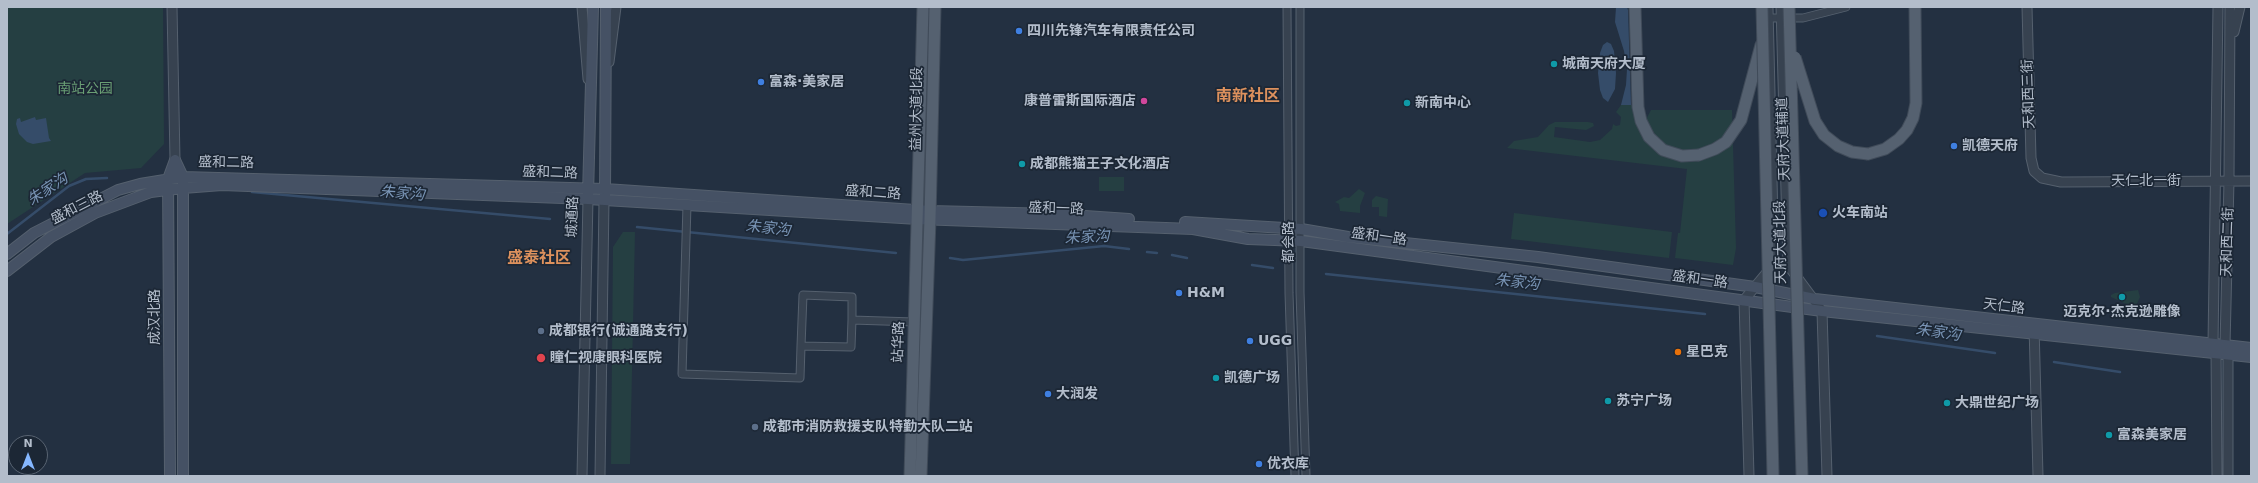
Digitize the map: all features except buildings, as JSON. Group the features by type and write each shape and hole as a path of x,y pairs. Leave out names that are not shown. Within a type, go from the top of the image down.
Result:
{"main road":[{"name":"城通路","path":"588,194 593,7"},
{"path":"604,200 606,7"},
{"name":"益州大道北段","path":"918,214 923,7"},
{"name":"益州大道北段","path":"930,215 935,7"},
{"path":"1635,7 1640,114 1649,137 1656,145 1672,154 1688,156 1705,154 1726,142 1734,132 1746,106 1762,40"},
{"name":"天府大道北段","path":"1762,7 1772,476"},
{"name":"天府大道北段","path":"1789,7 1802,476"},
{"path":"1791,43 1815,121 1824,135 1838,146 1852,152 1868,154 1885,149 1899,139 1908,130 1913,118 1916,102 1914,7"},
{"name":"成汉北路","path":"175,160 183,177 183,476"},
{"name":"成汉北路","path":"170,476 168,179 175,160"},
{"name":"盛和二路","path":"7,254 34,233 92,202 133,186 183,177 588,194 605,189 918,214"},
{"name":"盛和三路","path":"7,271 51,237 76,222 143,194 182,188 222,185 588,194"},
{"path":"588,194 604,200 930,215"},
{"name":"站华路","path":"910,476 918,214"},
{"name":"盛和一路","path":"930,215 1056,214 1289,228 1348,237 1538,257 1755,287"},
{"name":"站华路","path":"922,476 930,215"},
{"name":"盛和一路","path":"930,215 1166,227 1248,239 1301,240 1822,311"},
{"name":"天仁路","path":"1755,287 1815,299 2034,330"},
{"name":"天仁路","path":"1822,311 2214,348 2251,357"},
{"name":"天仁路","path":"2227,350 2251,348"}],"street":[{"name":"成汉北路","path":"172,7 175,160"},
{"path":"582,7 586,64 591,98"},
{"path":"604,99 616,7"},
{"name":"都会路","path":"1287,7 1289,240 1295,476"},
{"name":"都会路","path":"1300,7 1300,292 1306,476"},
{"name":"天府大道辅道","path":"1744,300 1774,264 1768,7"},
{"name":"天府大道辅道","path":"1780,7 1788,265 1815,299 1822,311 1827,476"},
{"path":"1768,18 1804,18 1846,7"},
{"name":"天和西三街","path":"2027,7 2031,158 2034,171 2042,178"},
{"path":"2212,7 2218,50"},
{"name":"天和西二街","path":"2217,476 2214,348 2218,7"},
{"name":"天和西二街","path":"2228,476 2227,350 2230,7"},
{"path":"2230,53 2240,7"},
{"name":"天仁北一街","path":"2042,178 2061,182 2251,181"},
{"name":"城通路","path":"582,476 588,194"},
{"path":"600,476 604,200"},
{"path":"687,204 682,374 800,378 801,346 803,295 852,296 851,347 801,346"},
{"path":"1744,300 1748,476"},
{"path":"852,320 914,322"},
{"path":"2034,330 2038,476"}],"green space":[{"name":"南站公园","path":"7,7 163,7 164,144 141,168 85,173 7,224"},
{"path":"1621,105 1634,105 1642,127 1651,110 1732,110 1736,248 1733,265 1675,258 1678,233 1680,233 1687,169 1507,148 1514,141 1538,137 1549,125 1555,122 1588,122 1593,123 1594,126 1586,130 1555,127 1554,137 1590,142 1600,140 1612,129 1613,124 1616,126 1620,125 1621,117 1616,112"},
{"path":"1099,177 1124,177 1124,191 1099,191"},
{"path":"1359,189 1365,193 1360,206 1360,213 1340,211 1339,204 1335,202 1344,197 1349,198"},
{"path":"1376,196 1388,199 1387,217 1379,216 1379,207 1372,207 1372,200"},
{"path":"1514,213 1672,232 1669,258 1511,239"},
{"path":"623,232 635,232 630,464 611,464 613,247"},
{"path":"2138,290 2140,297 2135,308 2111,297 2111,295 2115,293"}],"water":[{"path":"1616,7 1627,7 1628,10 1631,105 1621,105 1626,85 1627,69 1624,51 1615,22"},
{"path":"1607,42 1611,44 1614,51 1616,73 1615,89 1608,102 1603,98 1600,90 1598,73 1600,53 1603,45"},
{"path":"35,117 36,120 46,118 49,138 51,141 33,144 27,142 19,134 16,124 17,119 20,118 21,122"}],"waterway":[{"name":"朱家沟","path":"7,234 69,186 86,179 107,178"},
{"name":"朱家沟","path":"252,192 550,219"},
{"name":"朱家沟","path":"637,227 896,253"},
{"name":"朱家沟","path":"950,258 963,260 1104,246 1129,249"},
{"name":"朱家沟","path":"1147,252 1157,253"},
{"name":"朱家沟","path":"1172,255 1187,258"},
{"name":"朱家沟","path":"1252,265 1273,268"},
{"name":"朱家沟","path":"1326,274 1705,314"},
{"name":"朱家沟","path":"1877,336 1995,353"},
{"name":"朱家沟","path":"2054,362 2120,372"}],"place":[{"name":"四川先锋汽车有限责任公司","path":"1019,31"},
{"name":"城南天府大厦","path":"1554,64"},
{"name":"富森·美家居","path":"761,82"},
{"name":"康普雷斯国际酒店","path":"1144,101"},
{"name":"新南中心","path":"1407,103"},
{"name":"凯德天府","path":"1954,146"},
{"name":"成都熊猫王子文化酒店","path":"1022,164"},
{"name":"火车南站","path":"1823,213"},
{"name":"H&M","path":"1179,293"},
{"name":"迈克尔·杰克逊雕像","path":"2122,297"},
{"name":"成都银行(诚通路支行)","path":"541,331"},
{"name":"UGG","path":"1250,341"},
{"name":"星巴克","path":"1678,352"},
{"name":"瞳仁视康眼科医院","path":"541,358"},
{"name":"凯德广场","path":"1216,378"},
{"name":"大润发","path":"1048,394"},
{"name":"苏宁广场","path":"1608,401"},
{"name":"大鼎世纪广场","path":"1947,403"},
{"name":"成都市消防救援支队特勤大队二站","path":"755,427"},
{"name":"富森美家居","path":"2109,435"},
{"name":"优衣库","path":"1259,464"}],"district":[{"name":"南新社区","path":"1248,97"},
{"name":"盛泰社区","path":"539,259"}]}
